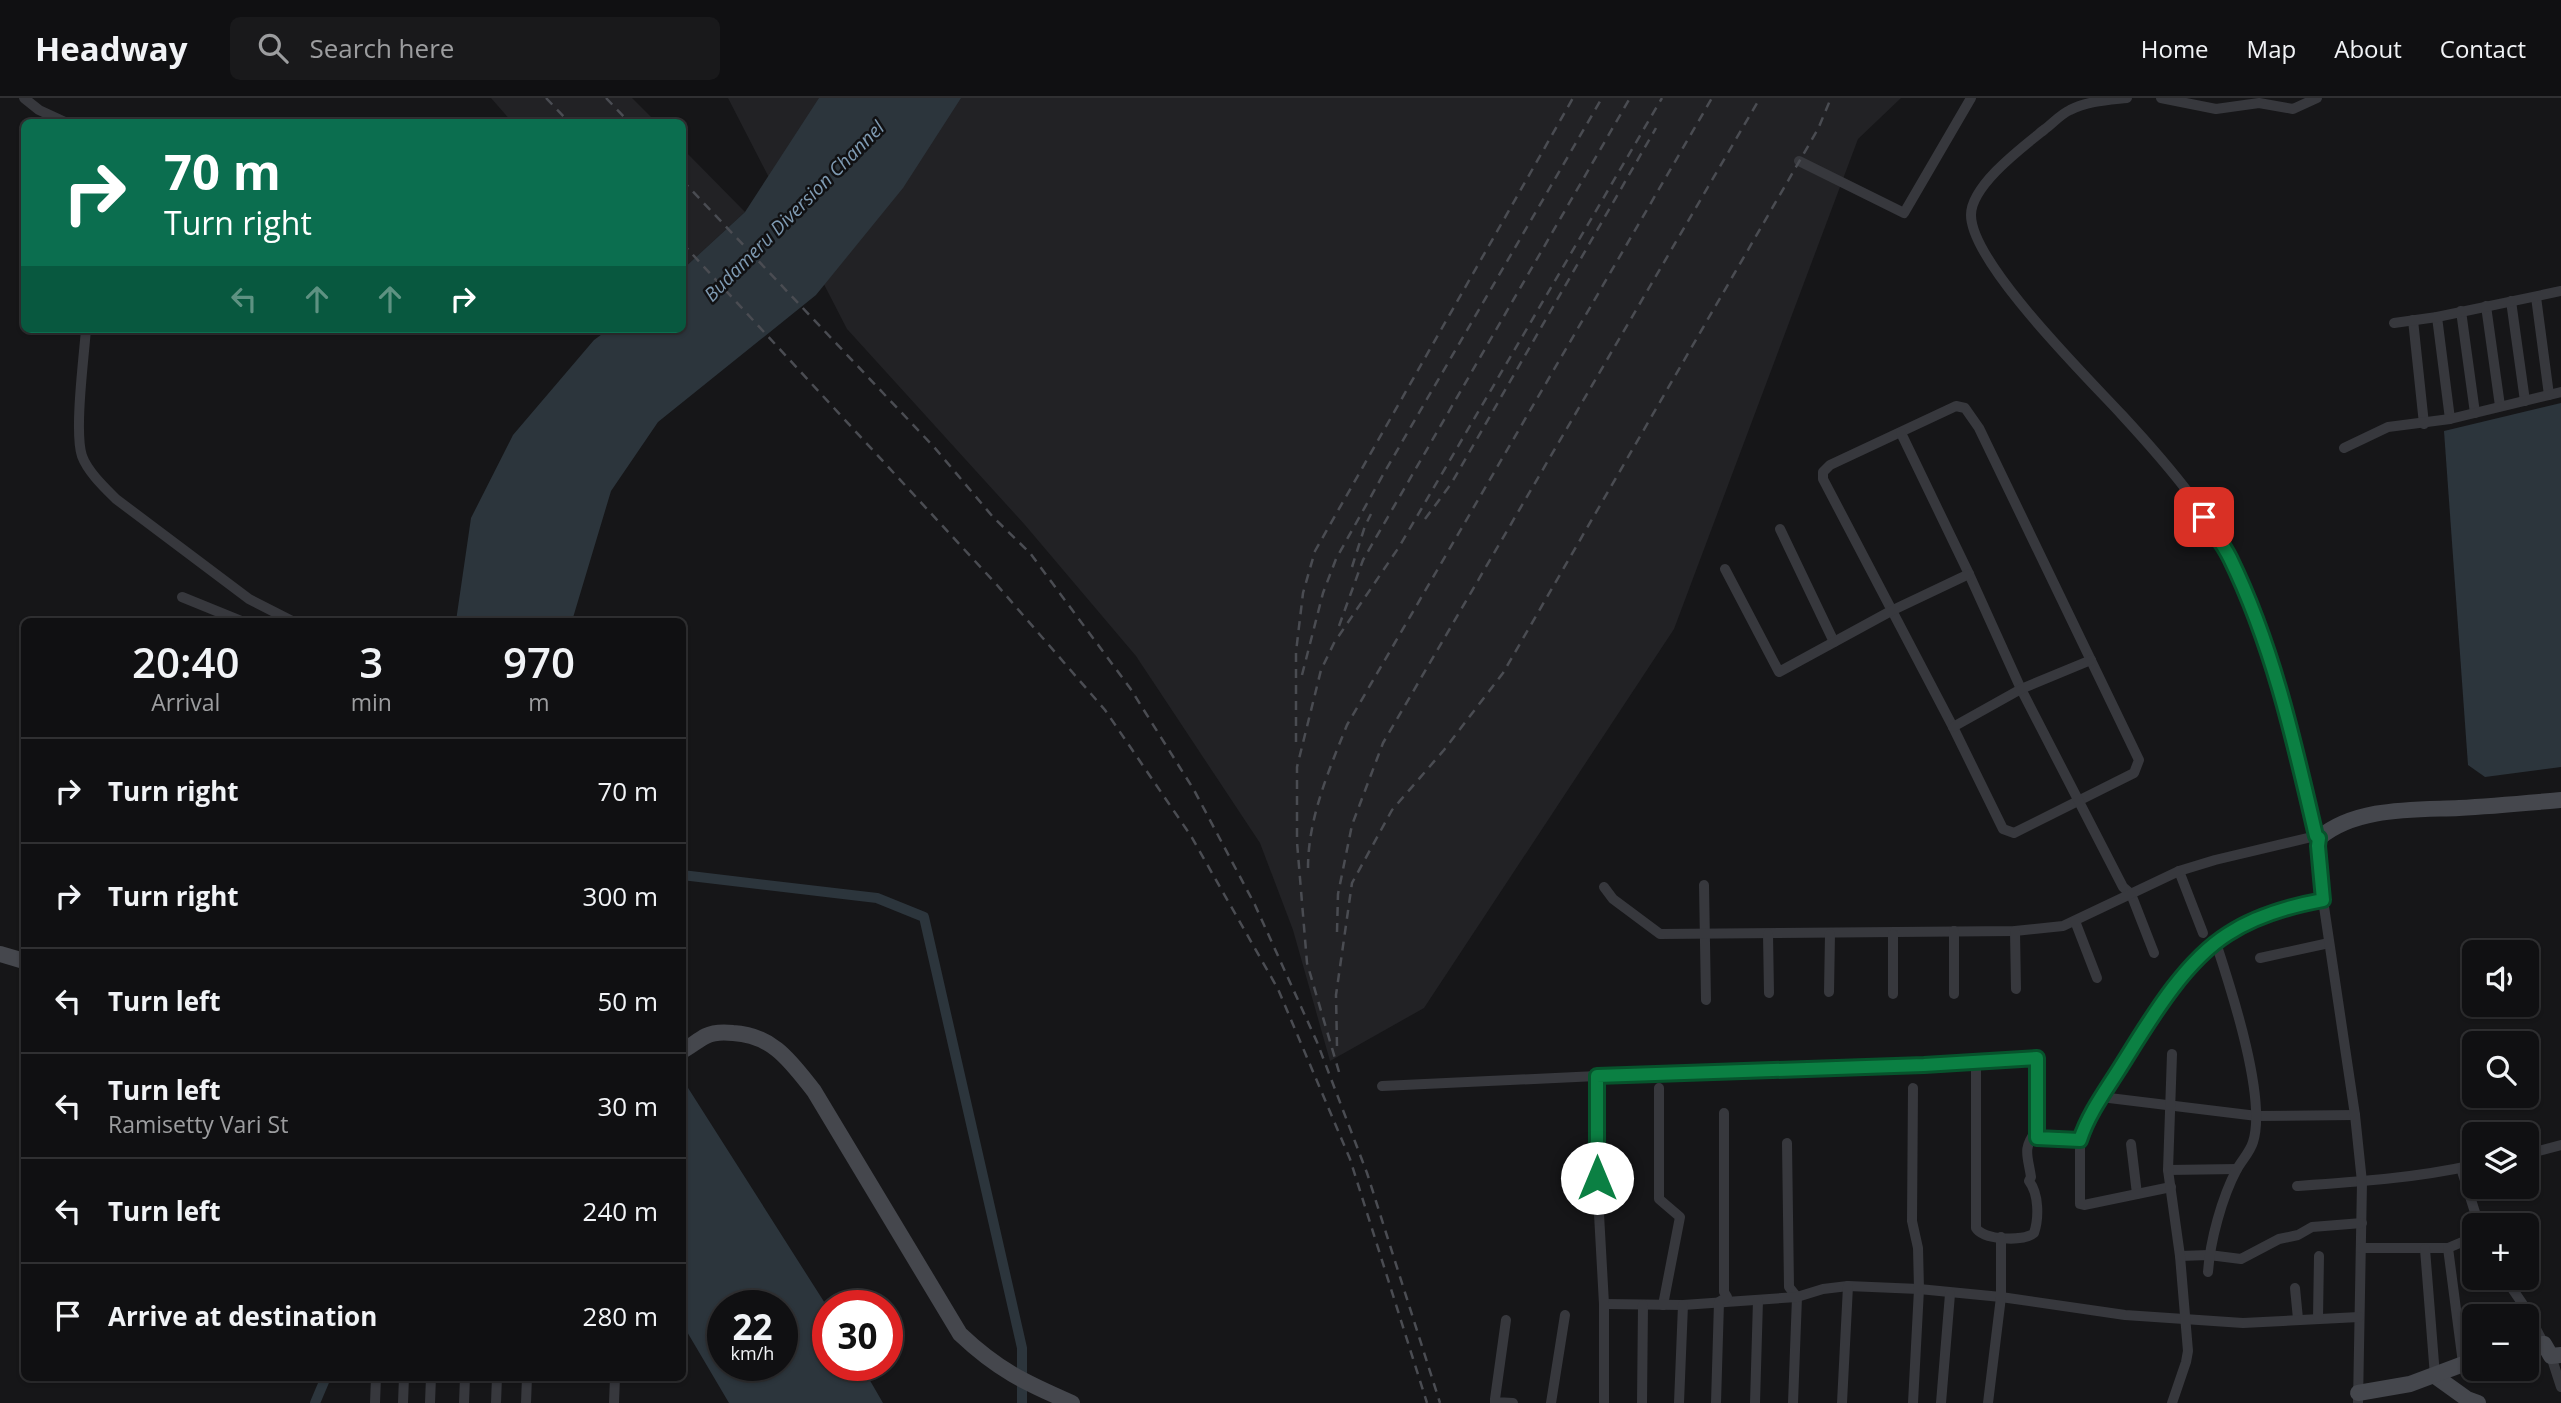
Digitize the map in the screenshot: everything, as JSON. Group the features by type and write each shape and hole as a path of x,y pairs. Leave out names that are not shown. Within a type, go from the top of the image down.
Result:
{"main road":[{"path":"2323,900 2318,837 2347,822 2379,814 2422,809 2561,800"},
{"path":"0,954 21,960"},
{"path":"686,1049 705,1036 721,1032 744,1033 769,1042 790,1061 814,1091 960,1334 987,1359 1046,1397 1072,1403"},
{"path":"2358,1398 2435,1376 2462,1365"},
{"path":"2435,1376 2479,1403"}],"street":[{"path":"24,98 39,110 58,119"},
{"path":"1800,161 1905,213 1971,98"},
{"path":"1604,887 1613,899 1660,934 2015,931 2063,926 2179,871 2215,860 2318,837 2277,680 2257,621 2229,556 2191,497 2125,418 2029,313 1990,264 1979,243 1970,215 1978,195 2006,160 2070,110 2100,101 2127,98"},
{"path":"2161,98 2216,109 2259,103 2293,109 2317,98"},
{"path":"2394,323 2437,317 2511,300 2561,294"},
{"path":"2536,296 2549,395"},
{"path":"2511,300 2525,401"},
{"path":"2486,306 2500,407"},
{"path":"2461,311 2475,413"},
{"path":"2437,317 2450,419"},
{"path":"2413,320 2424,424"},
{"path":"86,333 80,431 82,456 99,482 116,499 249,599 286,618"},
{"path":"2344,448 2388,427 2450,419 2561,392"},
{"path":"1956,406 1965,408 1979,428 2139,760 2134,772 2014,833 2007,832 2003,829 1953,727 1891,611 1823,479 1824,472 1830,466 1956,406"},
{"path":"1901,433 2077,802 2123,887 2131,894 2154,953"},
{"path":"1780,529 1835,642"},
{"path":"1725,569 1779,672 1891,611 1969,574"},
{"path":"182,597 234,618"},
{"path":"1953,727 2021,689 2091,660"},
{"path":"2179,871 2203,933"},
{"path":"1704,885 1706,1000"},
{"path":"2171,1187 2118,1200 2080,1204 2080,1140 2084,1127 2182,976 2216,943 2249,922 2293,906 2323,900 2355,1115 2362,1182 2358,1398"},
{"path":"2075,921 2097,978"},
{"path":"1954,995 1955,931"},
{"path":"2015,931 2016,989"},
{"path":"1769,934 1769,993"},
{"path":"1829,992 1830,934"},
{"path":"1893,934 1893,994"},
{"path":"2208,1272 2209,1255 2223,1206 2237,1169 2253,1144 2258,1122 2247,1051 2216,943"},
{"path":"2260,958 2329,943"},
{"path":"2172,1054 2168,1170 2185,1318 2186,1362 2172,1403"},
{"path":"1382,1086 1976,1063 2037,1058 2039,1079 2036,1131 2039,1140 2080,1140"},
{"path":"1976,1063 1976,1228 1982,1235 2008,1239 2030,1237 2036,1228 2037,1198 2029,1181 2031,1177 2026,1150 2026,1143 2036,1131"},
{"path":"1597,1076 1597,1178 1604,1304 1604,1403"},
{"path":"1659,1088 1659,1199 1680,1217 1663,1305"},
{"path":"1913,1088 1912,1221 1918,1248 1919,1289 1913,1403"},
{"path":"2101,1097 2257,1116 2355,1115"},
{"path":"1719,1302 1727,1297 1724,1292 1724,1113"},
{"path":"1787,1143 1788,1287 1797,1297 1793,1403"},
{"path":"2131,1144 2137,1194"},
{"path":"2539,1151 2561,1145"},
{"path":"2297,1186 2362,1182 2461,1168 2475,1213"},
{"path":"2168,1170 2237,1169"},
{"path":"2179,1256 2209,1255 2241,1259 2279,1239 2298,1235 2312,1227 2362,1223"},
{"path":"1988,1403 2001,1297 2001,1237"},
{"path":"2361,1248 2448,1248 2462,1242"},
{"path":"2448,1248 2462,1324"},
{"path":"2425,1249 2435,1376"},
{"path":"2318,1318 2319,1256"},
{"path":"1604,1304 1683,1305 1758,1300 1797,1297 1823,1289 1848,1286 1919,1289 2125,1314 2243,1323 2359,1317"},
{"path":"1842,1403 1848,1286"},
{"path":"2295,1288 2298,1319"},
{"path":"2513,1290 2552,1352 2561,1387"},
{"path":"1941,1403 1950,1294"},
{"path":"1755,1403 1758,1300"},
{"path":"1716,1403 1719,1302"},
{"path":"1640,1403 1643,1305"},
{"path":"1679,1403 1683,1305"},
{"path":"1550,1403 1565,1315"},
{"path":"1495,1402 1506,1320"},
{"path":"375,1403 376,1381"},
{"path":"403,1403 404,1381"},
{"path":"430,1403 431,1381"},
{"path":"464,1403 465,1381"},
{"path":"496,1403 497,1381"},
{"path":"526,1403 527,1381"},
{"path":"614,1403 615,1381"},
{"path":"1482,1403 1513,1403"}],"shaded area":[{"path":"491,98 632,98 653,119 509,119"},
{"path":"728,98 1901,98 1858,139 1674,629 1424,1008 1330,1061 1293,930 1260,843 1136,656 1025,525 847,329"},
{"path":"686,152 745,212 686,266"}],"water":[{"name":"Budameru Diversion Channel","path":"819,98 961,98 903,188 816,295 658,422 611,491 573,618 456,618 471,518 513,435 594,340 604,333 686,333 686,266 745,212"},
{"path":"2561,403 2561,767 2485,777 2468,765 2444,431"},
{"path":"686,1085 817,1290 812,1290 812,1381 870,1381 883,1403 729,1403 716,1381 798,1381 798,1290 707,1290 707,1366 686,1330"}],"waterway":[{"path":"686,875 877,898 924,917 1022,1348 1022,1403"},
{"path":"315,1403 324,1381"}],"railway":[{"path":"546,98 566,119"},
{"path":"606,98 626,119"},
{"path":"1296,742 1296,652 1303,593 1315,551 1573,98"},
{"path":"1302,675 1323,593 1336,559 1602,98"},
{"path":"1339,626 1363,560 1630,98"},
{"path":"1339,1072 1307,963 1297,842 1297,767 1321,670 1334,643 1399,547 1662,98"},
{"path":"1308,868 1316,813 1347,725 1712,98"},
{"path":"1337,932 1338,894 1352,825 1383,743 1760,98"},
{"path":"1337,1046 1336,995 1352,883 1392,810 1444,750 1503,673 1818,129 1831,98"},
{"path":"1425,519 1451,484 1656,128"},
{"path":"686,184 934,447 993,517 1030,553 1130,688 1194,790 1255,905 1317,1042 1367,1173 1440,1403"},
{"path":"686,247 997,585 1105,710 1191,836 1278,989 1350,1159 1427,1403"},
{"path":"1352,567 1371,514"}],"route":[{"path":"1597,1178 1597,1076 1976,1063 2037,1058 2037,1138 2080,1140 2084,1127 2101,1097 2182,976 2227,934 2249,922 2293,906 2323,900 2319,838 2316,836 2277,680 2257,621 2229,556 2204,517"}]}
